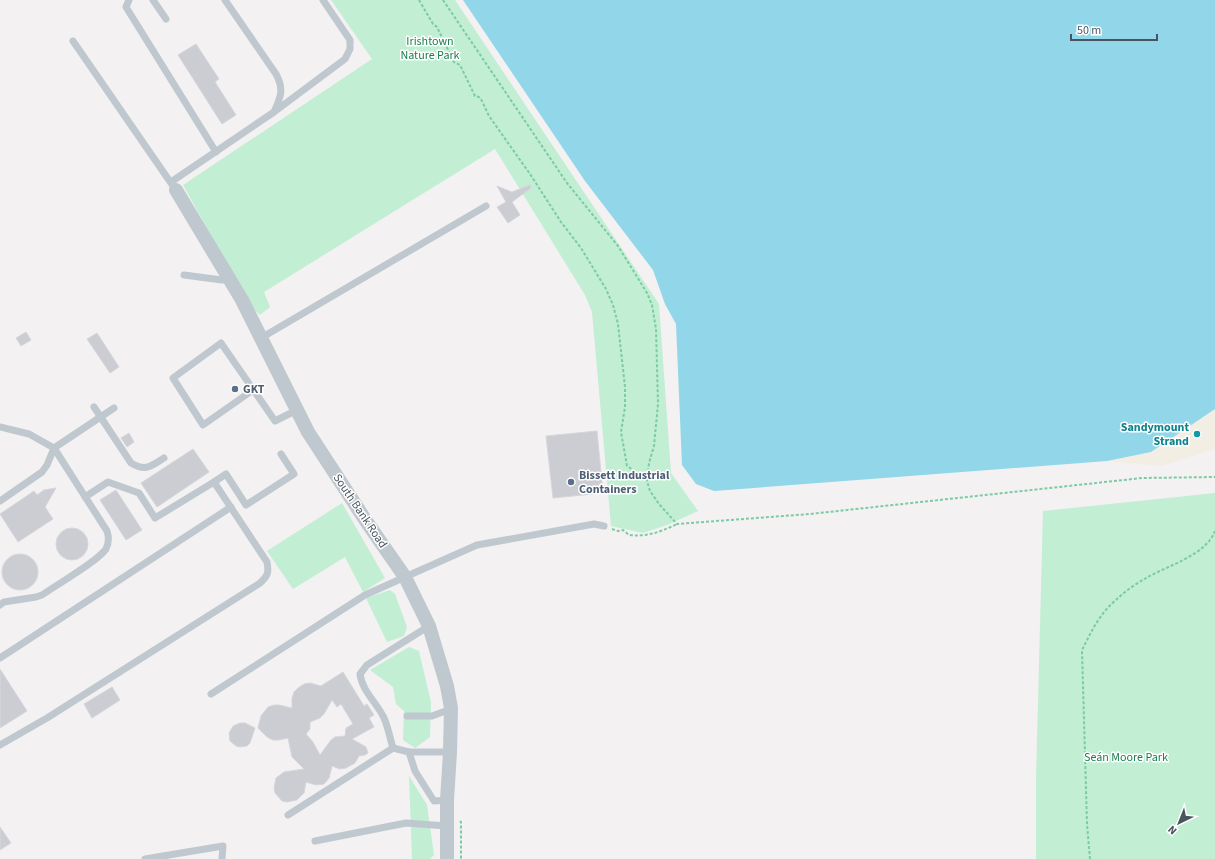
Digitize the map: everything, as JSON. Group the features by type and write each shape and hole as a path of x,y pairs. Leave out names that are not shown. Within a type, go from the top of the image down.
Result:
{"street":[{"name":"South Bank Road","path":"174,186 229,279 312,438 366,521 405,577 429,626 447,686 451,709 447,800 447,859"}],"lane":[{"path":"129,0 126,7 216,152"},
{"path":"153,0 166,19"},
{"path":"225,0 280,82 281,96 274,112"},
{"path":"74,41 174,186 216,152 274,112 345,59 350,49 350,40 322,0"},
{"path":"260,338 486,206"},
{"path":"184,275 222,280 229,279"},
{"path":"253,390 203,425 173,378 220,343 275,421 297,410"},
{"path":"94,407 131,463 143,468 149,467 164,458"},
{"path":"0,501 42,472 54,448 114,408"},
{"path":"0,427 29,434 54,448 109,536 106,548 97,559 42,595 4,602 0,605"},
{"path":"85,497 108,482 139,494 155,518 226,474 246,505 294,474 281,454"},
{"path":"0,745 54,714 266,578 269,570 267,562 214,482"},
{"path":"0,658 231,507"},
{"path":"211,694 365,595 477,545 594,524 604,526"},
{"path":"393,748 384,717 364,688 360,674 368,665 429,626"},
{"path":"407,716 432,716 451,709"},
{"path":"288,815 393,748 410,752 450,752"},
{"path":"410,752 415,771 434,801 447,800"},
{"path":"315,841 406,823 447,826"},
{"path":"145,859 223,846 222,859"}],"path":[{"path":"419,0 433,24 437,27 454,62 460,65 475,96 479,97 482,101 489,116 530,174 561,222 581,248 606,289 613,305 618,324 625,387 625,407 621,432 624,455 627,466 647,477"},
{"path":"442,0 567,183 618,246 648,293 652,305 656,329 658,404 654,446 649,463 647,481 650,491 659,504 677,524"},
{"path":"604,526 618,531 623,530 629,535 635,536 663,532 677,524 810,514 1142,478 1215,477"},
{"path":"1090,859 1087,824 1082,650 1093,627 1115,600 1147,577 1199,550 1212,539 1215,531"}],"green space":[{"name":"Irishtown Nature Park","path":"331,0 455,0 659,304 671,473 698,511 667,525 643,533 611,526 592,312 585,295 495,149 264,292 270,307 260,315 249,304 183,185 372,59"},
{"name":"Seán Moore Park","path":"1215,493 1215,859 1036,859 1036,779 1043,511"},
{"path":"342,503 385,578 363,592 345,557 293,589 267,551"},
{"path":"390,590 395,594 407,627 404,636 387,642 366,598"},
{"path":"409,647 419,651 431,702 430,737 415,748 403,740 404,711 396,704 393,687 370,670"},
{"path":"409,776 427,805 434,855 430,859 412,859"}],"sand":[{"name":"Sandymount Strand","path":"1215,409 1215,449 1162,466 1107,461 1151,452"}],"water":[{"path":"463,0 1215,0 1215,409 1151,452 1107,461 714,491 696,484 682,465 676,324 665,304 653,270 585,181"}],"building":[{"path":"196,44 219,79 215,82 236,115 222,124 178,55"},
{"path":"530,185 531,188 512,202 520,215 508,223 497,207 506,202 497,186 512,192"},
{"path":"26,332 31,340 21,346 16,338"},
{"path":"97,333 119,367 110,373 87,339"},
{"path":"597,431 603,493 553,498 546,436"},
{"path":"129,433 134,442 127,447 121,438"},
{"path":"193,449 209,472 157,507 141,483"},
{"path":"56,488 45,507 53,519 18,542 0,514 34,491 37,495 44,490"},
{"path":"116,490 142,530 126,540 100,500"},
{"path":"69,528 75,528 84,532 88,544 84,556 75,560 69,560 60,556 56,547 56,541 60,532"},
{"path":"20,554 30,557 35,562 38,572 35,582 30,587 20,590 10,587 5,582 2,572 5,562 10,557"},
{"path":"0,669 27,711 0,728"},
{"path":"343,672 364,706 367,704 374,715 369,718 374,727 352,739 366,747 368,753 359,756 355,763 346,768 340,769 332,766 329,778 324,784 316,785 306,782 304,793 297,800 287,802 282,801 275,793 274,788 276,778 284,772 304,769 292,757 288,738 273,740 267,737 258,728 261,716 268,707 274,705 292,708 292,698 294,692 304,684 310,683 321,686","holes":["332,700 337,707 341,704 353,724 346,728 345,736 335,737 331,740 320,755 313,742 306,734 310,729 310,722 320,718"]},
{"path":"112,687 120,700 92,718 84,704"},
{"path":"240,723 245,723 255,728 250,743 247,746 236,746 230,741 229,733 233,726"},
{"path":"0,827 11,843 0,850"}],"place":[{"name":"GKT","path":"235,389"},
{"name":"Sandymount Strand","path":"1197,434"},
{"name":"Bissett Industrial Containers","path":"571,482"}]}
